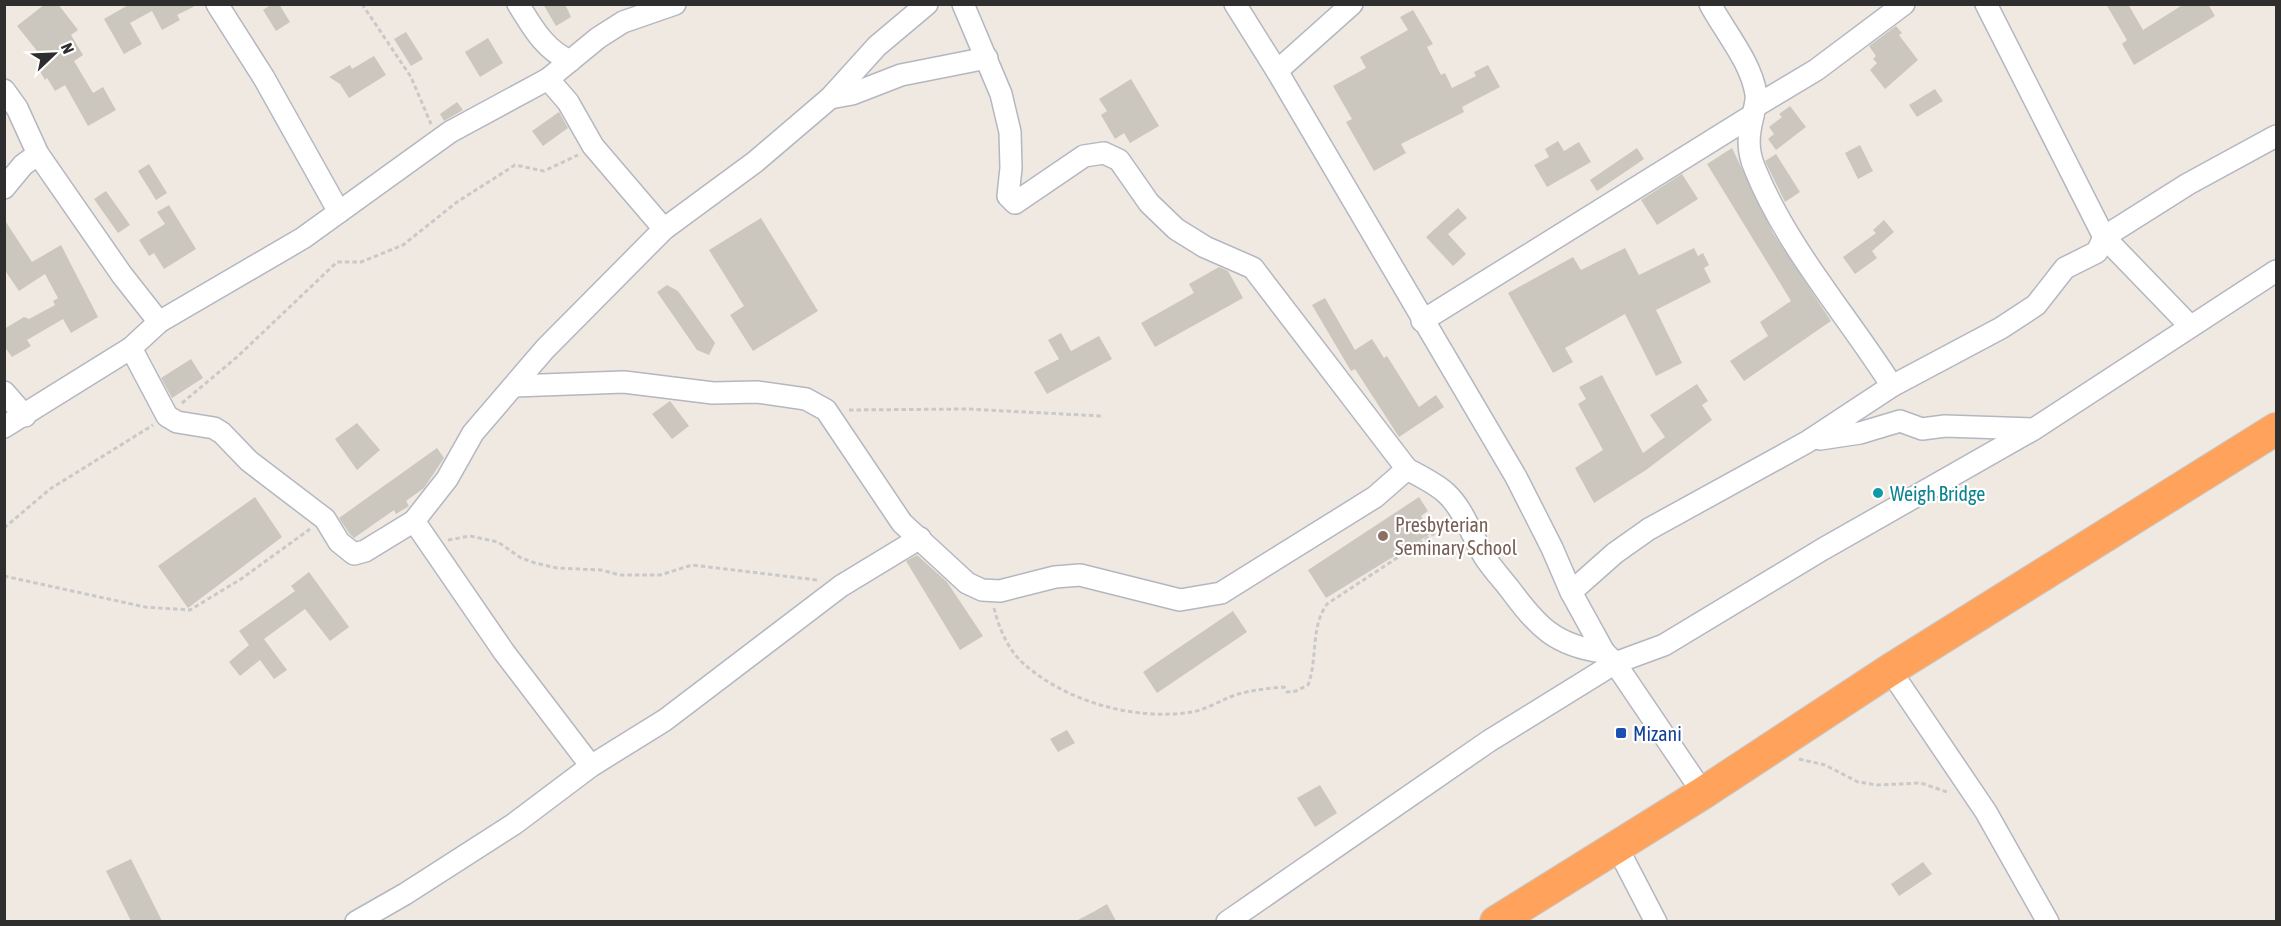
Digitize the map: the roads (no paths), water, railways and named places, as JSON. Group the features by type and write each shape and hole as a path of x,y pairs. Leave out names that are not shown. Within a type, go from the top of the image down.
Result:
{"highway":[{"path":"1496,921 1703,793 1890,670 2276,429"}],"street":[{"path":"217,4 264,78 339,212"},
{"path":"518,4 543,44 554,54 570,61"},
{"path":"4,427 131,348 159,322 226,280 303,238 450,132 548,79 623,22 675,4"},
{"path":"131,348 167,416 177,422 214,428 222,433 249,461 325,519 339,542 354,554 365,550 414,521 447,479 473,433 545,349 664,229 755,162 830,98 877,46 927,4"},
{"path":"963,4 1001,94 1010,132 1011,168 1008,195 1010,200 1015,203 1084,156 1104,153 1119,160 1149,203 1176,229 1205,247 1253,268 1407,469 1447,494 1463,514 1484,556 1540,627 1562,642 1610,657"},
{"path":"1235,4 1277,71 1422,321 1516,477 1552,548 1571,592 1610,657 1703,793"},
{"path":"1277,71 1352,4"},
{"path":"1710,4 1743,60 1755,88 1748,153 1767,194 1819,279 1892,386"},
{"path":"1422,321 1816,70 1904,4"},
{"path":"1986,4 2104,237 2190,326"},
{"path":"830,98 852,94 902,75 987,58"},
{"path":"548,79 568,102 593,146 664,229"},
{"path":"4,90 17,108 38,153 122,275 159,322"},
{"path":"1571,592 1615,553 1649,530 1807,442 1892,386 2001,328 2036,305 2065,268 2097,252 2104,237 2188,184 2277,136"},
{"path":"4,188 23,165 38,153"},
{"path":"1227,921 1610,657 1664,645 1823,549 2034,429 2277,271"},
{"path":"514,386 624,382 713,393 757,392 806,399 826,410 902,523 968,583 976,589 989,591 1054,577 1080,575 1180,600 1221,593 1375,497 1407,469"},
{"path":"4,392 25,416"},
{"path":"1807,442 1860,433 1900,421 1922,429 1945,426 2034,429"},
{"path":"414,521 504,652 591,766"},
{"path":"356,921 405,894 514,824 591,766 665,720 841,586 920,538"},
{"path":"1890,670 1986,812 2048,921"},
{"path":"1617,847 1656,921"}],"place":[{"name":"Weigh Bridge","path":"1878,493"},
{"name":"Presbyterian Seminary School","path":"1383,536"},
{"name":"Mizani","path":"1621,733"}]}
